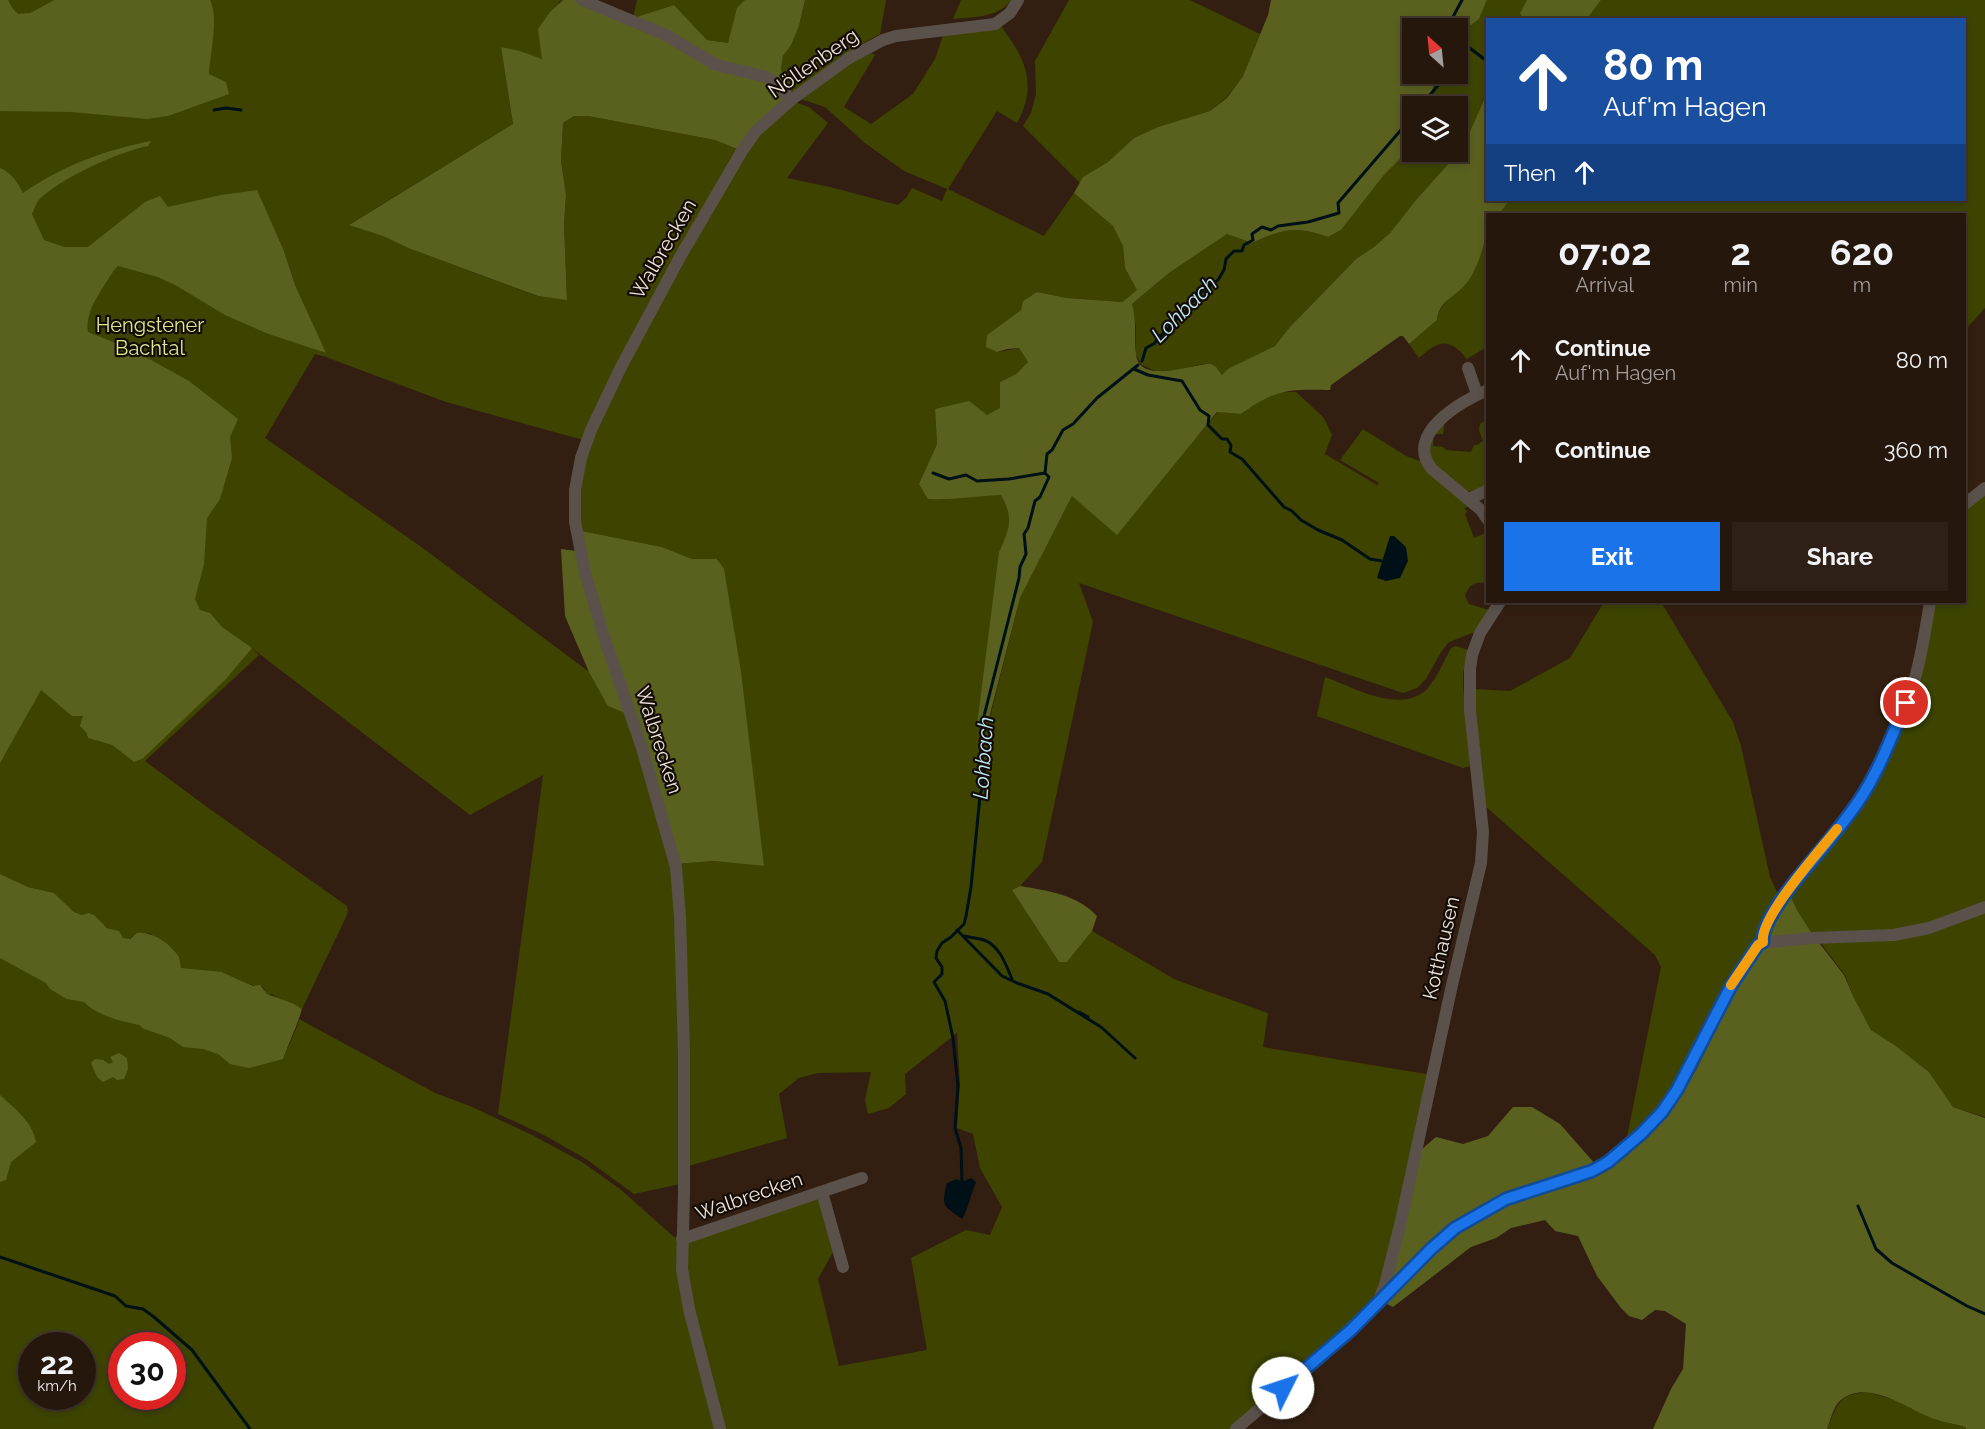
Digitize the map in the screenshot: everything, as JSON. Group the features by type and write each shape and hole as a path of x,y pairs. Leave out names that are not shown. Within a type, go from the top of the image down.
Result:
{"street":[{"path":"582,0 666,35 716,65 766,77 776,83 791,100"},
{"name":"Nöllenberg","path":"742,151 766,121 849,58 883,40 896,36 995,24 1010,13 1018,0"},
{"name":"Walbrecken","path":"742,151 680,257 621,367 591,430 581,458 575,490 575,522 585,572 603,634 642,748 676,867 680,917 683,1041 682,1239 862,1178"},
{"path":"1468,368 1482,392 1450,411 1426,437 1423,450 1426,461 1432,469 1446,483 1469,499 1486,517"},
{"path":"1966,503 1985,488"},
{"path":"1469,499 1486,491"},
{"name":"Kotthausen","path":"1378,1304 1385,1286 1401,1221 1481,863 1484,832 1470,710 1470,669 1480,633 1499,603"},
{"path":"1763,942 1762,937 1766,925 1786,894 1843,823 1875,774 1914,680 1930,603"},
{"path":"1236,1429 1351,1330 1443,1238 1489,1207 1524,1192 1592,1171 1608,1162 1641,1134 1662,1112 1677,1090 1731,986 1758,945 1763,942 1812,938 1861,938 1903,934 1929,928 1985,907"},
{"name":"Walbrecken","path":"822,1192 843,1267"},
{"path":"682,1239 682,1269 687,1299 720,1429"}],"green space":[{"name":"Hengstener Bachtal","path":"0,0 54,0 30,13 29,20 60,0 562,0 559,2 542,59 501,47 513,124 350,224 537,296 567,299 564,225 566,197 561,161 563,123 574,116 588,116 715,140 744,152 791,101 809,107 828,123 787,178 898,205 912,188 942,201 947,189 904,171 865,143 825,107 801,99 863,49 875,55 844,107 871,124 913,94 935,59 945,30 999,24 1015,47 1026,70 1028,83 1024,109 1017,123 997,111 948,189 1044,236 1074,193 1113,226 1123,246 1125,268 1137,290 1122,302 1067,298 1037,292 1023,301 1021,310 987,335 997,352 1019,348 1028,362 1016,374 1000,382 1001,408 987,415 935,409 937,444 919,484 974,496 1001,495 1008,511 1008,530 999,552 989,721 1020,598 1072,496 1185,450 1218,412 1241,414 1273,395 1296,392 1326,422 1332,435 1325,454 1377,485 1379,483 1340,460 1363,429 1406,456 1423,462 1470,505 1464,509 1467,511 1465,514 1474,538 1486,533 1486,583 1473,584 1465,596 1469,604 1489,610 1475,632 1449,642 1426,679 1417,688 1403,693 1079,583 1093,622 1042,862 1020,886 1012,890 1059,962 1067,962 1092,931 1176,980 1268,1013 1263,1047 1432,1075 1380,1285 1371,1304 1332,1342 1231,1429 0,1429 0,880 121,937 119,931 104,926 90,914 82,915 74,912 54,893 28,887 0,874","holes":["264,207 284,251 295,285 325,353 318,350","315,354 446,402 587,441 578,501 582,531 662,547 692,559 718,559 764,866 714,861 675,864 633,715 587,667 588,671 420,546 265,438","249,646 470,815 543,775 498,1114 544,1135 586,1159 634,1194 680,1184 685,1167 787,1138 779,1094 799,1078 818,1073 871,1072 865,1100 868,1114 889,1108 906,1094 905,1074 957,1033 960,1083 957,1128 973,1134 980,1168 1002,1207 990,1235 966,1230 911,1258 927,1350 839,1366 818,1279 834,1250 822,1192 682,1239 674,1237 620,1189 582,1162 534,1136 470,1106 435,1093 299,1019 283,1059 222,972 254,986 263,987 267,995 272,994 302,1009 346,917 347,906 145,761 259,655","86,732 142,759 134,762 112,745 88,738","149,933 171,947 178,955 129,939"]},
{"path":"0,0 8,0 18,14 30,13 54,0 210,0 214,26 209,74 226,82 229,94 168,116 147,119 72,112 0,111"},
{"path":"563,0 585,0 633,18 674,5 707,40 728,43 737,8 745,0 805,0 799,26 791,45 783,56 781,69 791,100 742,151 715,140 588,116 574,116 563,123 561,161 566,195 564,225 567,300 538,296 349,225 513,124 501,47 542,59 538,29 550,12"},
{"path":"637,0 745,0 728,43 707,40 674,5 633,18"},
{"path":"805,0 886,0 880,34 836,61 796,94 787,88 781,69 783,56 799,26"},
{"path":"961,0 1011,0 1006,6 992,13 953,19"},
{"path":"1069,0 1190,0 1260,34 1243,76 1227,97 1210,111 1158,127 1134,138 1108,162 1083,177 1080,183 1023,126 1031,113 1036,94 1035,61"},
{"path":"1271,0 1487,0 1479,19 1468,27 1468,18 1402,18 1402,84 1434,84 1431,96 1402,96 1402,157 1384,175 1341,230 1328,237 1307,231 1289,230 1272,234 1252,243 1227,234 1169,273 1132,304 1136,354 1139,364 1147,369 1168,371 1211,364 1222,375 1228,369 1275,346 1289,328 1356,259 1390,233 1450,162 1468,162 1468,136 1486,95 1486,201 1509,201 1500,213 1486,213 1486,232 1481,254 1468,282 1446,301 1440,309 1437,320 1409,344 1403,336 1400,336 1331,385 1330,390 1283,392 1263,400 1241,414 1217,412 1117,535 1072,496 1020,598 988,722 977,725 999,552 1008,530 1009,517 1001,495 928,499 919,484 937,444 935,409 969,401 987,415 1000,408 1000,382 1016,374 1028,362 1019,348 997,352 986,347 987,335 1021,310 1023,301 1037,292 1067,298 1122,302 1137,290 1125,268 1123,246 1113,226 1074,193 1083,177 1108,162 1134,138 1158,127 1210,111 1227,98 1243,76 1268,15"},
{"path":"1487,0 1527,0 1520,13 1522,18 1486,18 1486,95 1468,136 1468,96 1431,96 1434,84 1468,84 1468,27 1479,19"},
{"path":"1527,0 1601,0 1588,18 1522,18 1520,13"},
{"path":"1601,0 1985,0 1985,308 1966,329 1966,213 1500,213 1509,201 1966,201 1966,18 1588,18"},
{"path":"151,141 148,146 105,160 74,176 59,184 38,201 32,214 44,240 64,247 88,247 145,202 160,196 168,207 221,195 257,190 284,251 295,285 326,353 266,333 225,315 158,277 118,266 114,270 92,308 88,332 131,349 189,381 238,419 230,437 232,458 220,499 207,518 204,564 195,599 200,610 210,613 222,627 252,648 225,680 142,759 134,762 112,745 88,738 80,726 83,716 72,716 41,690 0,763 0,168 11,175 23,193 84,160"},
{"path":"1402,157 1402,162 1450,162 1390,233 1356,259 1289,328 1275,346 1222,375 1218,369 1203,364 1176,370 1155,371 1142,365 1136,355 1136,327 1132,304 1169,273 1227,234 1252,243 1272,234 1289,230 1307,231 1328,237 1341,230 1384,175"},
{"path":"1486,237 1486,347 1467,359 1455,347 1444,344 1432,347 1419,358 1409,344 1437,320 1442,306 1467,282 1474,271"},
{"path":"1445,419 1443,434 1434,434 1433,446 1443,447 1446,450 1471,452 1474,445 1483,441 1479,430 1480,424 1486,420 1486,486 1464,493 1435,469 1427,450 1429,440 1434,430"},
{"path":"1985,491 1985,903 1911,929 1813,935 1791,897 1787,895 1837,833 1899,723 1931,603 1966,603 1966,505"},
{"path":"582,531 662,547 692,559 717,559 724,569 741,672 764,866 714,861 675,864 633,716 608,706 589,672 565,616 561,549 584,552"},
{"path":"1603,603 1662,603 1733,722 1741,746 1770,877 1777,892 1783,895 1677,1090 1625,1147 1661,967 1655,955 1485,806 1474,689 1510,691 1570,658"},
{"path":"1456,646 1468,650 1463,685 1470,766 1463,768 1317,716 1325,677 1363,692 1404,700 1427,689 1451,648"},
{"path":"0,874 28,887 54,893 74,912 94,915 107,928 119,931 123,938 130,939 137,933 142,933 159,939 178,955 181,968 222,972 253,986 260,985 267,994 302,1009 283,1059 249,1068 230,1064 218,1054 203,1049 183,1047 170,1038 142,1028 140,1025 117,1020 84,1002 67,999 50,989 46,983 0,958"},
{"path":"1020,886 1071,898 1097,916 1092,931 1067,962 1059,962 1012,890"},
{"path":"1791,897 1813,935 1844,975 1871,1030 1929,1072 1953,1107 1985,1118 1985,1429 1966,1429 1926,1416 1889,1398 1864,1392 1852,1394 1839,1402 1832,1413 1827,1429 1653,1429 1683,1369 1686,1324 1665,1311 1655,1310 1642,1320 1629,1316 1597,1276 1578,1236 1555,1231 1545,1220 1511,1228 1496,1238 1471,1247 1393,1307 1383,1302 1422,1149 1436,1137 1463,1144 1488,1136 1513,1107 1532,1107 1560,1124 1603,1173 1662,1122 1696,1070 1739,983 1783,903"},
{"path":"1985,911 1985,1117 1953,1107 1929,1072 1871,1030 1845,975 1820,942 1894,939"},
{"path":"119,1053 127,1058 128,1069 124,1079 117,1080 113,1077 103,1082 97,1077 91,1063 95,1059 109,1064 113,1062 110,1057"},
{"path":"0,1095 27,1122 36,1142 11,1162 6,1180 0,1182"},
{"path":"1868,1392 1894,1400 1936,1420 1966,1429 1827,1429 1840,1402 1850,1395"}],"shaded area":[{"path":"1390,536 1394,536 1406,547 1408,561 1400,578 1386,581 1377,578"},
{"path":"971,1178 976,1182 962,1219 945,1205 945,1191 947,1183 957,1179 962,1182"}],"waterway":[{"name":"Lohbach","path":"1452,18 1462,0"},
{"path":"1468,47 1486,60"},
{"name":"Lohbach","path":"1429,96 1439,84"},
{"path":"214,110 226,108 241,110"},
{"name":"Lohbach","path":"1142,361 1146,348 1155,343 1173,321 1183,315 1204,290 1218,280 1224,270 1226,259 1234,251 1242,251 1244,245 1253,240 1252,234 1262,227 1271,230 1278,226 1308,222 1339,213 1338,203 1402,129"},
{"name":"Lohbach","path":"962,1182 961,1148 955,1128 958,1086 953,1038 945,1001 934,982 942,974 942,967 936,958 937,951 942,943 964,924 966,916 980,796 985,774 980,747 984,716 1020,567 1026,554 1024,534 1028,528 1035,501 1040,497 1049,477 1045,473 1047,454 1052,450 1063,430 1073,424 1097,398 1138,365"},
{"path":"1134,369 1148,375 1182,381 1200,410 1209,416 1208,425 1222,439 1227,439 1231,445 1230,452 1242,459 1284,507 1301,520 1342,540 1370,559 1382,561"},
{"path":"933,473 949,479 966,475 977,481 1045,473"},
{"path":"957,930 1002,976 1048,994 1101,1027 1135,1058"},
{"path":"965,936 990,943 1002,956 1012,979"},
{"path":"1079,1012 1088,1017"},
{"path":"1858,1206 1876,1249 1892,1263 1985,1314"},
{"path":"0,1257 115,1296 126,1306 143,1309 192,1350 250,1429"}],"slow traffic":[{"path":"1731,985 1758,945 1763,942 1762,937 1766,925 1786,894 1837,829"}],"route":[{"path":"1283,1388 1351,1330 1431,1249 1455,1228 1506,1199 1596,1169 1630,1144 1662,1112 1684,1078 1731,986 1758,945 1763,942 1762,937 1766,925 1797,879 1861,798 1875,774 1906,703"}]}
